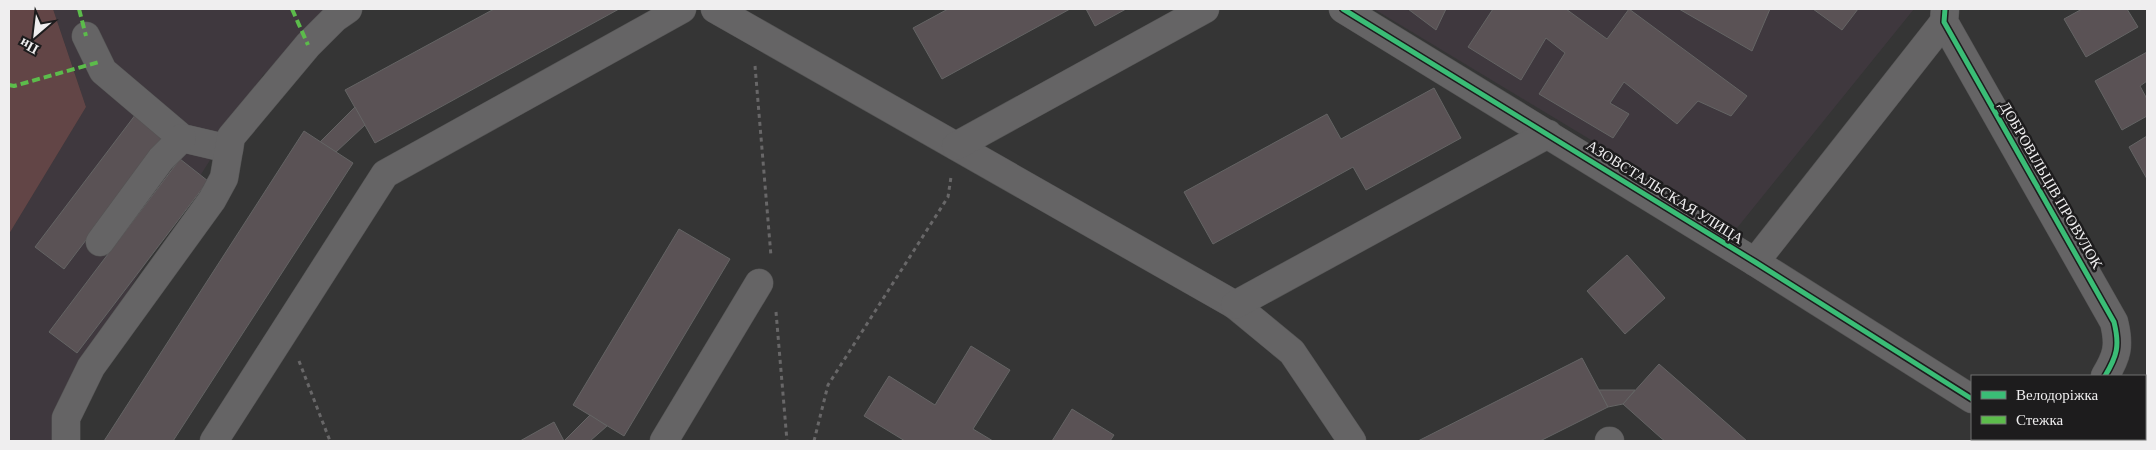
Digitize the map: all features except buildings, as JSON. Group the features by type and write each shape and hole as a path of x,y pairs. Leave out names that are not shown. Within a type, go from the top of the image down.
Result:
{"street":[{"path":"66,441 66,418 92,367 212,200 224,178 231,137 308,45 335,18 348,9"},
{"path":"214,441 384,174 682,9"},
{"path":"715,9 1235,305 1292,352 1352,441"},
{"path":"956,146 1205,9"},
{"name":"АЗОВСТАЛЬСКАЯ УЛИЦА","path":"1343,9 1755,262 1971,398"},
{"path":"1755,262 1945,16"},
{"name":"ДОБРОВІЛЬЦІВ ПРОВУЛОК","path":"1945,16 2114,322 2119,340 2115,360 2106,375"},
{"path":"86,36 103,71 182,138 229,149"},
{"path":"1235,305 1548,134"},
{"path":"100,242 161,159 182,138"},
{"path":"664,441 769,282"}],"path":[{"path":"752,30 769,282 788,441"},
{"path":"814,441 828,385 948,197 956,146"},
{"path":"286,328 330,441"}],"shaded area":[{"path":"9,9 53,9 86,107 9,234"},
{"path":"53,9 343,9 263,75 61,399 64,441 9,441 9,234 86,107"},
{"path":"1374,9 1914,9 1737,228"}],"marked path":[{"path":"79,9 86,36"},
{"path":"292,9 308,45"},
{"path":"9,85 14,86 99,62"}],"cycle path":[{"path":"1343,9 1755,262 1971,398"},
{"path":"1945,9 1944,22 2114,322 2117,338 2116,351 2106,375"}]}
